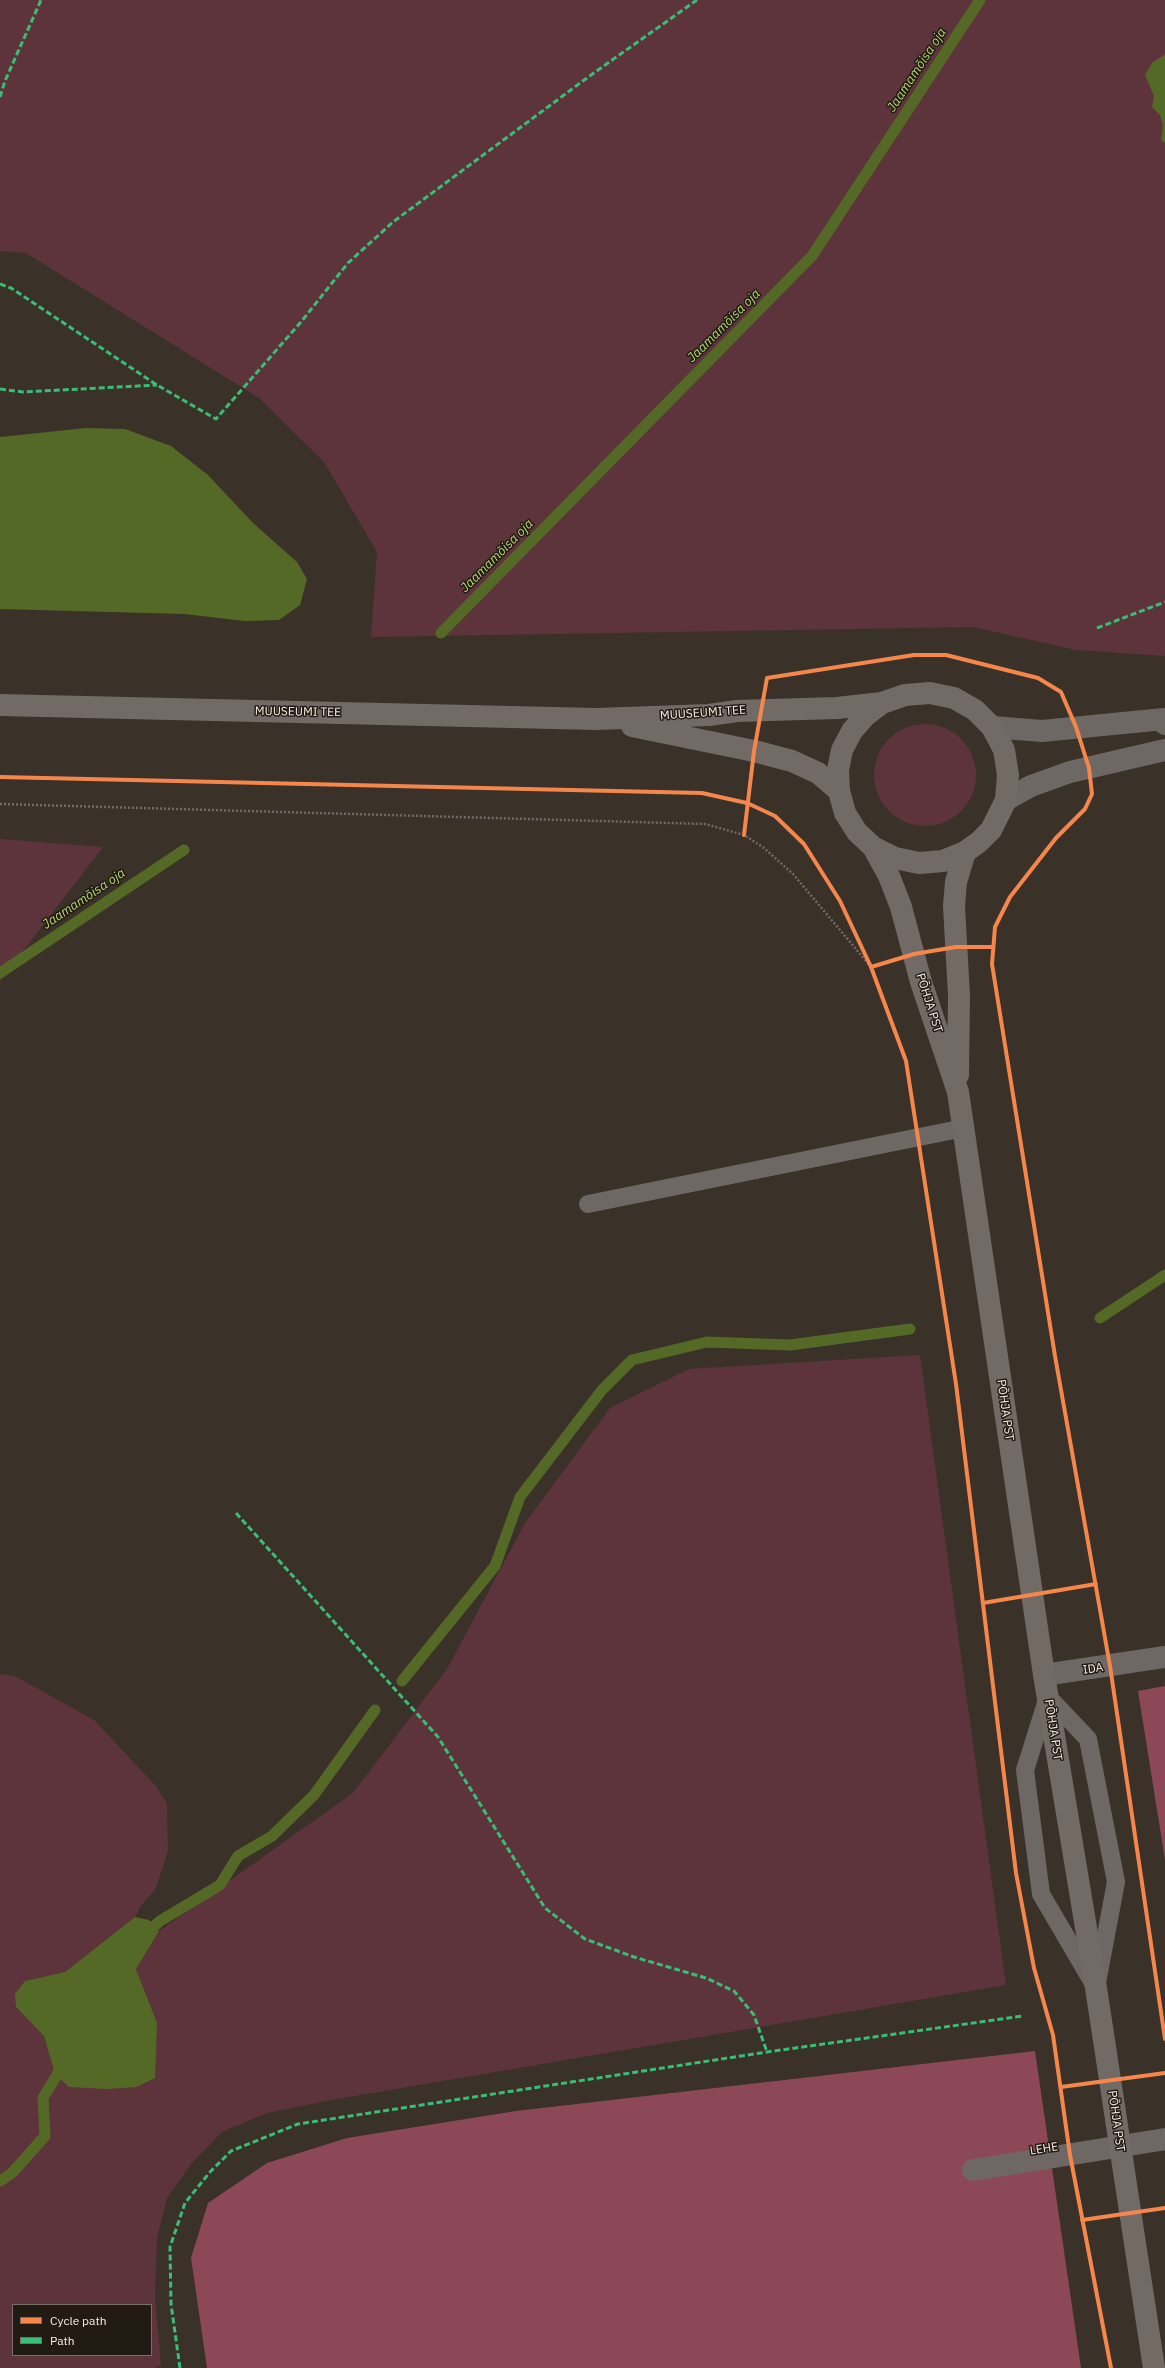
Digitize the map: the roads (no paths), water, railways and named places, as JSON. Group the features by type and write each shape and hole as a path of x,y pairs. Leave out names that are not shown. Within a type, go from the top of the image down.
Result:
{"street":[{"name":"MUUSEUMI TEE","path":"0,705 596,719 709,714 737,711 837,708 882,703 905,694 936,694 954,698 975,710 992,728 1004,750 1008,775 1006,800 991,830 979,842 965,852 943,861 919,863 895,858 873,847 857,832 845,813 839,792 838,770 842,750 852,731 865,716 882,703"},
{"name":"MUUSEUMI TEE","path":"596,719 715,742 792,761 818,773 839,792"},
{"path":"992,728 1042,731 1164,719 1165,724"},
{"path":"1006,800 1031,786 1070,772 1165,750"},
{"name":"PÕHJA PST","path":"873,847 889,876 901,907 914,954 958,1092 1044,1676 1096,1988 1154,2368"},
{"name":"PÕHJA PST","path":"958,1092 959,995 954,906 956,882 965,852"},
{"name":"IDA","path":"1044,1676 1165,1657"},
{"name":"LEHE","path":"973,2170 1165,2139"}],"lane":[{"path":"588,1204 964,1128"},
{"path":"1048,1697 1088,1739 1116,1882 1096,1988 1041,1894 1025,1770 1048,1697"}],"waterway":[{"name":"Jaamamõisa oja","path":"441,633 812,256 980,0"},
{"name":"Jaamamõisa oja","path":"0,973 184,850"},
{"path":"1100,1318 1165,1275"},
{"path":"402,1681 495,1566 520,1497 602,1390 632,1360 707,1342 790,1345 910,1329"},
{"path":"144,1935 160,1921 220,1885 238,1856 272,1836 314,1795 375,1710"},
{"path":"0,2181 12,2173 45,2136 43,2098 64,2063"}]}
